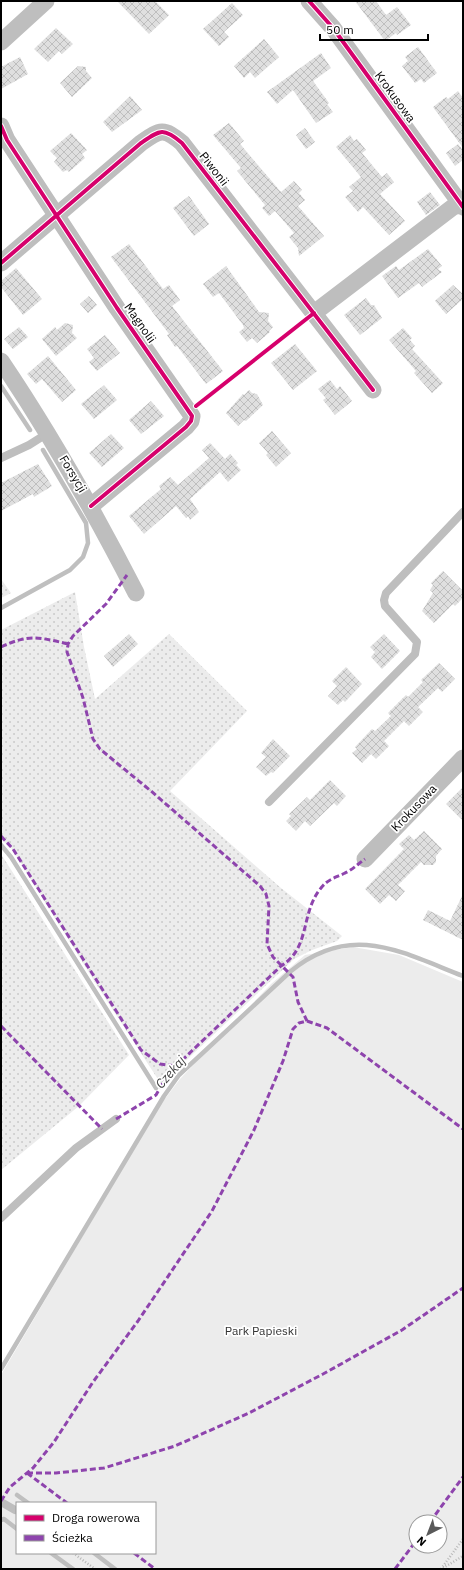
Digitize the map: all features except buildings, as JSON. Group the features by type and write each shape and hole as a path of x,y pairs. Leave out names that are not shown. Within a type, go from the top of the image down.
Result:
{"street":[{"path":"1,42 46,1"},
{"name":"Krokusowa","path":"309,1 333,28 462,205"},
{"name":"Magnolii","path":"1,126 7,140 56,216 192,416 191,421 186,427 91,506"},
{"name":"Piwonii","path":"1,263 140,143 157,132 169,133 182,143 373,390"},
{"path":"314,313 453,207 462,205"},
{"name":"Forsycji","path":"1,360 48,433 91,506 136,593"},
{"name":"Krokusowa","path":"365,859 463,758"}],"lane":[{"path":"1,458 29,445 48,433"},
{"path":"269,802 415,654 417,642 385,606 384,600 386,593 463,512"},
{"path":"1,1218 76,1148 116,1119"},
{"path":"1,1502 15,1510"}],"path":[{"path":"441,1569 463,1540"},
{"path":"74,1554 95,1569"},
{"path":"441,1569 463,1556"}],"green space":[{"path":"1,579 11,593 1,598"},
{"path":"75,592 84,647 95,699 169,634 247,711 170,791 281,888 342,936 337,941 312,950 294,959 177,1069 163,1087 98,987 12,849 1,839 1,630"},
{"path":"1,854 129,1055 79,1106 1,1170"},
{"name":"Park Papieski","path":"353,947 399,955 463,982 463,1569 1,1569 1,1375 158,1108 180,1079 271,984 305,955"}],"waterway":[{"path":"1,386 30,430"},
{"path":"1,608 70,570 83,557 88,543 86,523 43,450"},
{"path":"1,845 11,857 156,1088"},
{"name":"Czekaj","path":"1,1369 164,1096 179,1075 291,971 313,956 334,948 355,945 376,946 397,951 463,976"},
{"path":"17,1495 27,1502"},
{"path":"1,1520 4,1519 16,1528"},
{"path":"52,1554 73,1569"},
{"path":"95,1554 115,1569"}],"marked path":[{"path":"1,1501 10,1487 33,1468 54,1442 93,1382 138,1321 212,1211 254,1130 283,1061 293,1029 299,1023 307,1021 298,1002 293,977 273,957 267,944 269,906 266,894 260,886 151,791 100,749 93,739 83,698 67,652 68,644 73,636 106,604 127,575"},
{"path":"1,647 26,638 41,638 68,644"},
{"path":"1,836 13,849 141,1050 160,1064 176,1066"},
{"path":"116,1119 156,1095 165,1079 176,1066 290,959 297,950 310,908 314,898 321,888 329,881 350,870 365,859"},
{"path":"307,1021 327,1028 463,1129"},
{"path":"1,1026 102,1129"},
{"path":"27,1473 56,1473 104,1468 175,1446 249,1413 323,1374 402,1330 463,1288"},
{"path":"27,1473 66,1502"},
{"path":"436,1514 463,1477"},
{"path":"395,1569 408,1552"},
{"path":"135,1554 155,1569"}],"cycle path":[{"path":"309,1 333,28 463,207"},
{"path":"1,126 7,140 117,308 192,416 191,421 186,427 91,506"},
{"path":"1,263 141,143 157,133 162,132 170,134 182,143 373,390"},
{"path":"196,406 314,313"}]}
